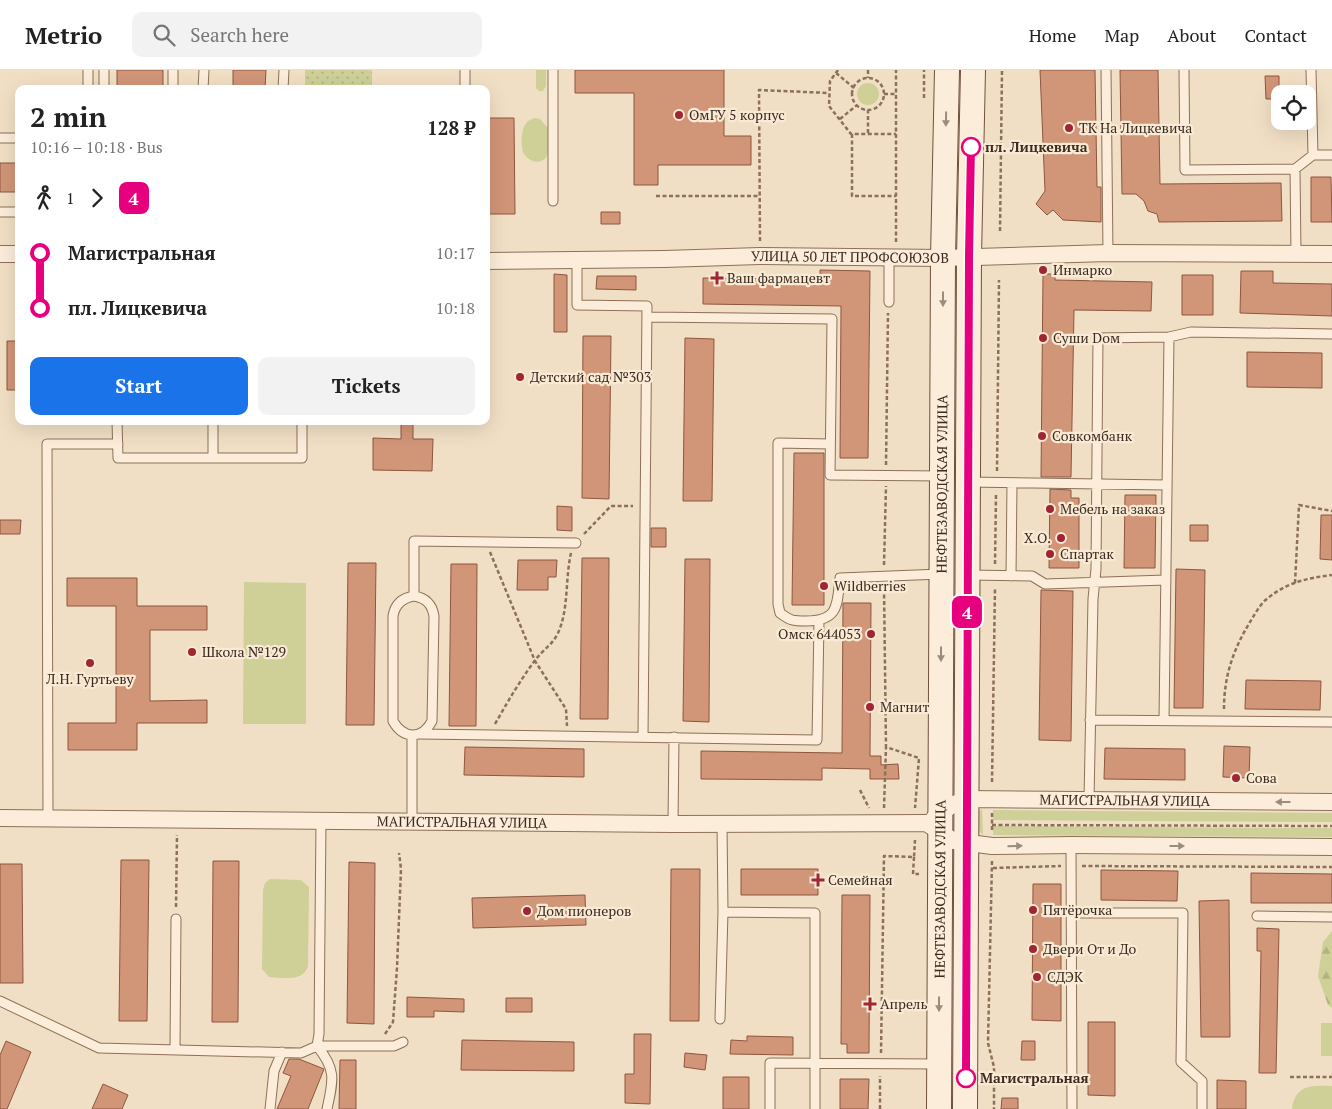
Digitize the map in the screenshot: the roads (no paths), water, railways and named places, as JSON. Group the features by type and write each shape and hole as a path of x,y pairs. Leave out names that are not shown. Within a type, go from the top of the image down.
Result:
{"main road":[{"name":"НЕФТЕЗАВОДСКАЯ УЛИЦА","path":"939,1109 936,823 942,574 943,258 947,70"},
{"name":"НЕФТЕЗАВОДСКАЯ УЛИЦА","path":"965,1109 969,257 973,70"}],"street":[{"name":"УЛИЦА 50 ЛЕТ ПРОФСОЮЗОВ","path":"490,261 760,256 943,258 1108,253 1332,254"},
{"path":"0,254 15,254"},
{"name":"МАГИСТРАЛЬНАЯ УЛИЦА","path":"0,818 673,824 936,823 954,804 967,799 1332,802"},
{"name":"МАГИСТРАЛЬНАЯ УЛИЦА","path":"936,823 954,842 992,846 1332,847"}],"lane":[{"path":"88,70 88,85"},
{"path":"104,70 104,85"},
{"path":"173,70 173,85"},
{"path":"203,85 204,70"},
{"path":"283,85 284,70"},
{"path":"465,70 465,85"},
{"path":"553,70 553,201"},
{"path":"1106,70 1108,253"},
{"path":"1184,70 1186,170 1295,169 1312,155 1332,155"},
{"path":"1311,70 1312,155"},
{"path":"0,138 15,138"},
{"path":"1295,169 1296,254"},
{"path":"0,212 15,212"},
{"path":"888,302 892,258"},
{"path":"577,260 577,305 647,306 642,736"},
{"path":"647,317 832,320 830,474 942,476"},
{"path":"1089,800 1092,599 1095,583 1098,338 1169,337 1190,332 1332,334"},
{"path":"1164,720 1169,337"},
{"path":"117,425 118,458 302,458 302,425"},
{"path":"213,425 213,458"},
{"path":"830,444 778,443 778,604 780,613 791,621 819,621 830,616 837,603 840,578 942,574"},
{"path":"48,818 47,444 118,444"},
{"path":"968,482 1167,485"},
{"path":"1011,576 1012,483"},
{"path":"414,596 414,541 576,543"},
{"path":"967,575 1032,576 1045,584 1166,580"},
{"path":"416,734 429,727 433,715 434,616 433,610 426,600 414,596 402,600 394,610 393,720 400,731 416,734 817,740 819,621"},
{"path":"1090,720 1332,722"},
{"path":"412,822 416,734"},
{"path":"673,824 674,737"},
{"path":"322,821 319,1034 317,1046 327,1058 332,1068 332,1087 327,1109"},
{"path":"720,1019 723,912 722,824"},
{"path":"1071,845 1072,1109"},
{"path":"723,912 815,913 815,1109"},
{"path":"1071,912 1183,913 1181,1062 1202,1081 1202,1109"},
{"path":"1257,916 1332,917"},
{"path":"175,1049 176,919"},
{"path":"0,1001 99,1048 301,1053 317,1046 394,1046 403,1042"},
{"path":"270,1109 274,1071 282,1052"},
{"path":"770,1109 770,1063 939,1064"}],"place":[{"name":"ОмГУ 5 корпус","path":"679,115"},
{"name":"ТК На Лицкевича","path":"1069,128"},
{"name":"пл. Лицкевича","path":"971,147"},
{"name":"Инмарко","path":"1043,270"},
{"name":"Ваш фармацевт","path":"717,278"},
{"name":"Суши Dом","path":"1043,338"},
{"name":"Детский сад №303","path":"520,377"},
{"name":"Совкомбанк","path":"1042,436"},
{"name":"Мебель на заказ","path":"1050,509"},
{"name":"X.O.","path":"1061,538"},
{"name":"Спартак","path":"1050,554"},
{"name":"Wildberries","path":"824,586"},
{"name":"Омск 644053","path":"871,634"},
{"name":"Школа №129","path":"192,652"},
{"name":"Л.Н. Гуртьеву","path":"90,663"},
{"name":"Магнит","path":"870,707"},
{"name":"Сова","path":"1236,778"},
{"name":"Семейная","path":"818,880"},
{"name":"Пятёрочка","path":"1033,910"},
{"name":"Дом пионеров","path":"527,911"},
{"name":"Двери От и До","path":"1033,949"},
{"name":"СДЭК","path":"1037,977"},
{"name":"Апрель","path":"870,1004"},
{"name":"Магистральная","path":"966,1078"}]}
